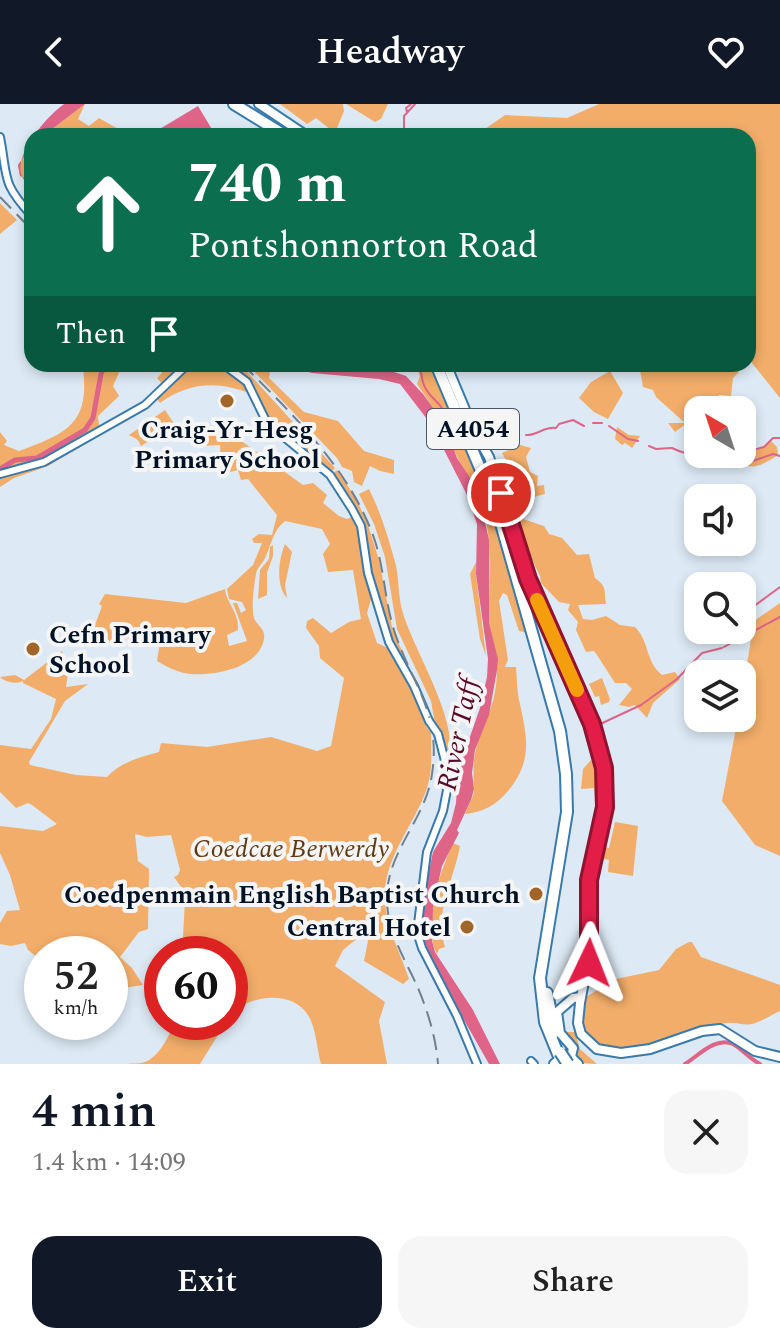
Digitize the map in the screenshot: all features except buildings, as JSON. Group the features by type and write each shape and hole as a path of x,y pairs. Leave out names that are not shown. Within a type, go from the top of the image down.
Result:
{"highway":[{"path":"234,104 273,128"},
{"path":"244,104 282,128"},
{"path":"444,372 509,534 563,730 570,783 569,812 543,983 548,1021 563,1060"},
{"path":"563,1060 548,1033 541,1004 541,967 567,825"}],"main road":[{"path":"259,104 295,128"},
{"path":"0,137 4,175 11,193 24,207"},
{"path":"0,474 44,462 145,405 180,372"},
{"path":"234,372 247,382 267,423 330,475 352,509 361,526 368,573 389,642 438,734 445,761 447,790 443,811 427,852 417,925 418,940 457,1016 477,1064"},
{"name":"A4054","path":"445,372 489,457 528,579 585,707 601,754 606,793 590,867 590,950 578,1023 581,1034 594,1047 604,1051 631,1052 720,1029 755,1051 780,1057"},
{"path":"563,1060 573,1048 560,1033 557,1012 575,996 581,997"}],"green space":[{"path":"85,104 78,119 89,126 99,118 116,128 54,128"},
{"path":"280,104 343,104 344,111 337,128 329,128 316,118 307,124"},
{"path":"346,104 388,104 381,119 375,122"},
{"path":"599,104 780,104 780,398 756,368 756,128 486,128 505,115 567,118"},
{"path":"24,157 24,177 20,176 18,165"},
{"path":"0,203 17,220 0,234"},
{"path":"83,372 119,372 113,386 119,396 98,416 100,435 48,466 14,478 0,487 0,432 7,441 4,445 19,451 62,432 78,414 84,387"},
{"path":"174,372 163,385 157,378 162,373"},
{"path":"181,372 233,372 250,394 215,385 181,391 160,403 157,399"},
{"path":"241,372 247,372 335,468 331,472 298,445 292,436 275,428"},
{"path":"255,372 270,372 269,378 304,412 338,421 364,451 394,460 394,474 370,466 362,486 354,482 352,471 342,467 337,458"},
{"path":"418,372 434,372 497,528 530,641 527,633 519,631 507,595 503,593 499,601 508,660 505,667 516,667 525,727 525,759 516,780 499,800 484,810 465,814 474,791 476,749 497,680 489,625 490,556 481,502 455,453 446,429 445,416 434,409 417,384"},
{"path":"611,372 623,393 608,419 594,412 579,398 591,382"},
{"path":"640,372 739,372 733,378 731,396 684,396 684,422 656,397 653,390 643,387"},
{"path":"165,410 175,425 141,446 129,435"},
{"path":"668,423 684,423 684,426 675,432"},
{"name":"Coedcae Berwerdy","path":"201,426 226,430 303,485 313,483 327,495 323,503 339,516 347,519 354,516 359,527 372,596 367,613 377,643 390,649 413,687 431,732 431,767 427,788 388,871 385,886 388,922 409,979 403,984 364,961 368,941 364,933 343,950 335,966 385,1002 379,1021 387,1064 321,1064 311,1020 301,1007 281,998 258,999 248,1003 248,936 183,936 184,891 174,877 180,870 171,835 147,837 135,834 138,861 149,869 148,929 139,932 128,946 128,936 24,936 24,943 0,944 0,923 7,911 20,910 0,853 0,826 43,831 57,824 28,803 16,808 0,792 0,745 31,749 51,719 56,699 23,681 10,682 0,677 15,675 24,680 62,651 69,667 66,687 88,684 65,701 29,762 30,765 76,775 107,777 124,764 159,752 161,743 207,747 271,737 317,751 331,746 344,678 320,658 319,646 306,628 307,621 313,618 331,633 361,619 353,570 328,572 323,554 330,544 322,529 285,521 275,533 257,572 254,590 254,618 263,630 264,639 254,657 235,668 212,673 187,673 157,661 160,642 139,638 103,643 105,638 93,639 92,633 102,606 99,604 105,594 186,603 225,589 238,623 238,630 227,635 229,646 247,641 233,603 237,603 241,613 246,610 242,602 229,599 227,589 253,565 262,543 254,543 252,539 259,534 272,535 277,515 248,479 241,480 238,470 216,472 221,463 220,445 199,446 199,437 203,434"},
{"path":"617,427 629,435 640,436 632,448 615,439"},
{"path":"770,440 777,447 778,455 756,465 756,451"},
{"path":"520,445 531,448 526,457 530,472 538,476 537,486 544,485 545,494 530,498 525,489 513,482 515,462 506,460 502,453"},
{"path":"337,470 356,498 368,525 379,560 392,627 416,684 390,641 370,575 364,528 334,473"},
{"path":"369,489 395,562 402,610 443,709 451,748 448,766 431,701 397,629 385,557 374,524 359,494"},
{"path":"520,518 544,526 549,534 562,538 577,555 589,554 595,578 604,589 606,604 578,605 583,619 606,616 620,625 635,627 657,670 662,675 675,672 680,679 653,703 647,718 635,705 619,705 632,689 626,683 615,683 594,651 586,652 576,630 578,622 568,610 570,604 559,602 541,583 526,547"},
{"path":"285,544 292,552 285,585 287,598 280,579"},
{"path":"273,545 267,573 267,595 258,599 260,570 269,559"},
{"path":"476,562 486,656 480,639 470,574"},
{"path":"780,603 780,856 755,845 722,801 735,732 756,732 756,660 748,660 750,644 756,644 756,620"},
{"path":"602,678 610,699 601,705 599,696 595,697 589,684"},
{"path":"591,760 593,763 600,760 603,806 595,803 594,788 581,789 583,769"},
{"path":"615,822 638,826 633,876 608,872 609,860 594,857 597,846 609,848"},
{"path":"453,843 460,846 443,908 445,947 439,949 437,954 431,928 434,898"},
{"path":"689,942 701,957 780,985 780,1011 752,1024 707,1026 667,1041 635,1048 604,1046 592,1041 584,1032 581,1018 584,998 616,979 659,970 676,949"},
{"name":"Coedcae Berwerdy","path":"128,964 132,968 143,985 128,987"},
{"path":"562,1032 575,1032 580,1049 597,1064 579,1063 576,1049"},
{"path":"215,1040 200,1064 128,1064 152,1058 166,1041"}],"shaded area":[{"path":"64,104 85,104 54,128 40,128"},
{"path":"198,106 211,128 161,128"},
{"path":"308,372 394,372 406,376 445,420 457,458 481,504 489,540 489,623 498,659 497,670 489,715 475,750 471,800 442,866 433,906 432,941 435,952 473,1010 500,1064 489,1064 431,962 421,929 433,852 451,823 458,771 480,708 487,677 488,659 476,574 477,524 437,432 400,384"}],"waterway":[{"path":"407,112 406,108 411,104"},
{"path":"404,128 404,116 415,104"},
{"path":"0,469 15,460 37,458 85,430 93,418 102,372"},
{"path":"421,372 424,386 443,411 443,421"},
{"path":"526,435 556,428 573,420 584,426"},
{"path":"593,423 602,423"},
{"path":"609,426 628,439 638,441"},
{"path":"756,449 764,447 773,438 780,438"},
{"path":"649,446 671,448"},
{"path":"672,448 684,452"},
{"path":"756,460 773,454 780,456"},
{"path":"756,605 780,587"},
{"path":"756,630 780,617"},
{"path":"724,647 729,644"},
{"path":"596,726 641,705 677,679 702,653 722,648"},
{"path":"685,1064 714,1045 727,1042 760,1064"}],"railway":[{"path":"0,197 24,222"},
{"path":"250,372 319,445 352,491 365,516 375,541 396,636 429,717 433,734 432,774 422,806 393,865 387,897 393,933 425,1006 438,1064"}],"slow traffic":[{"path":"537,600 577,690"}],"place":[{"name":"Craig-Yr-Hesg Primary School","path":"227,401"},
{"name":"Cefn Primary School","path":"33,649"},
{"name":"Coedpenmain English Baptist Church","path":"536,894"},
{"name":"Central Hotel","path":"467,927"}],"route":[{"path":"501,493 528,579 592,724 604,768 605,807 591,861 588,890 589,963"}],"water label":[{"name":"River Taff","path":"457,734"}]}
